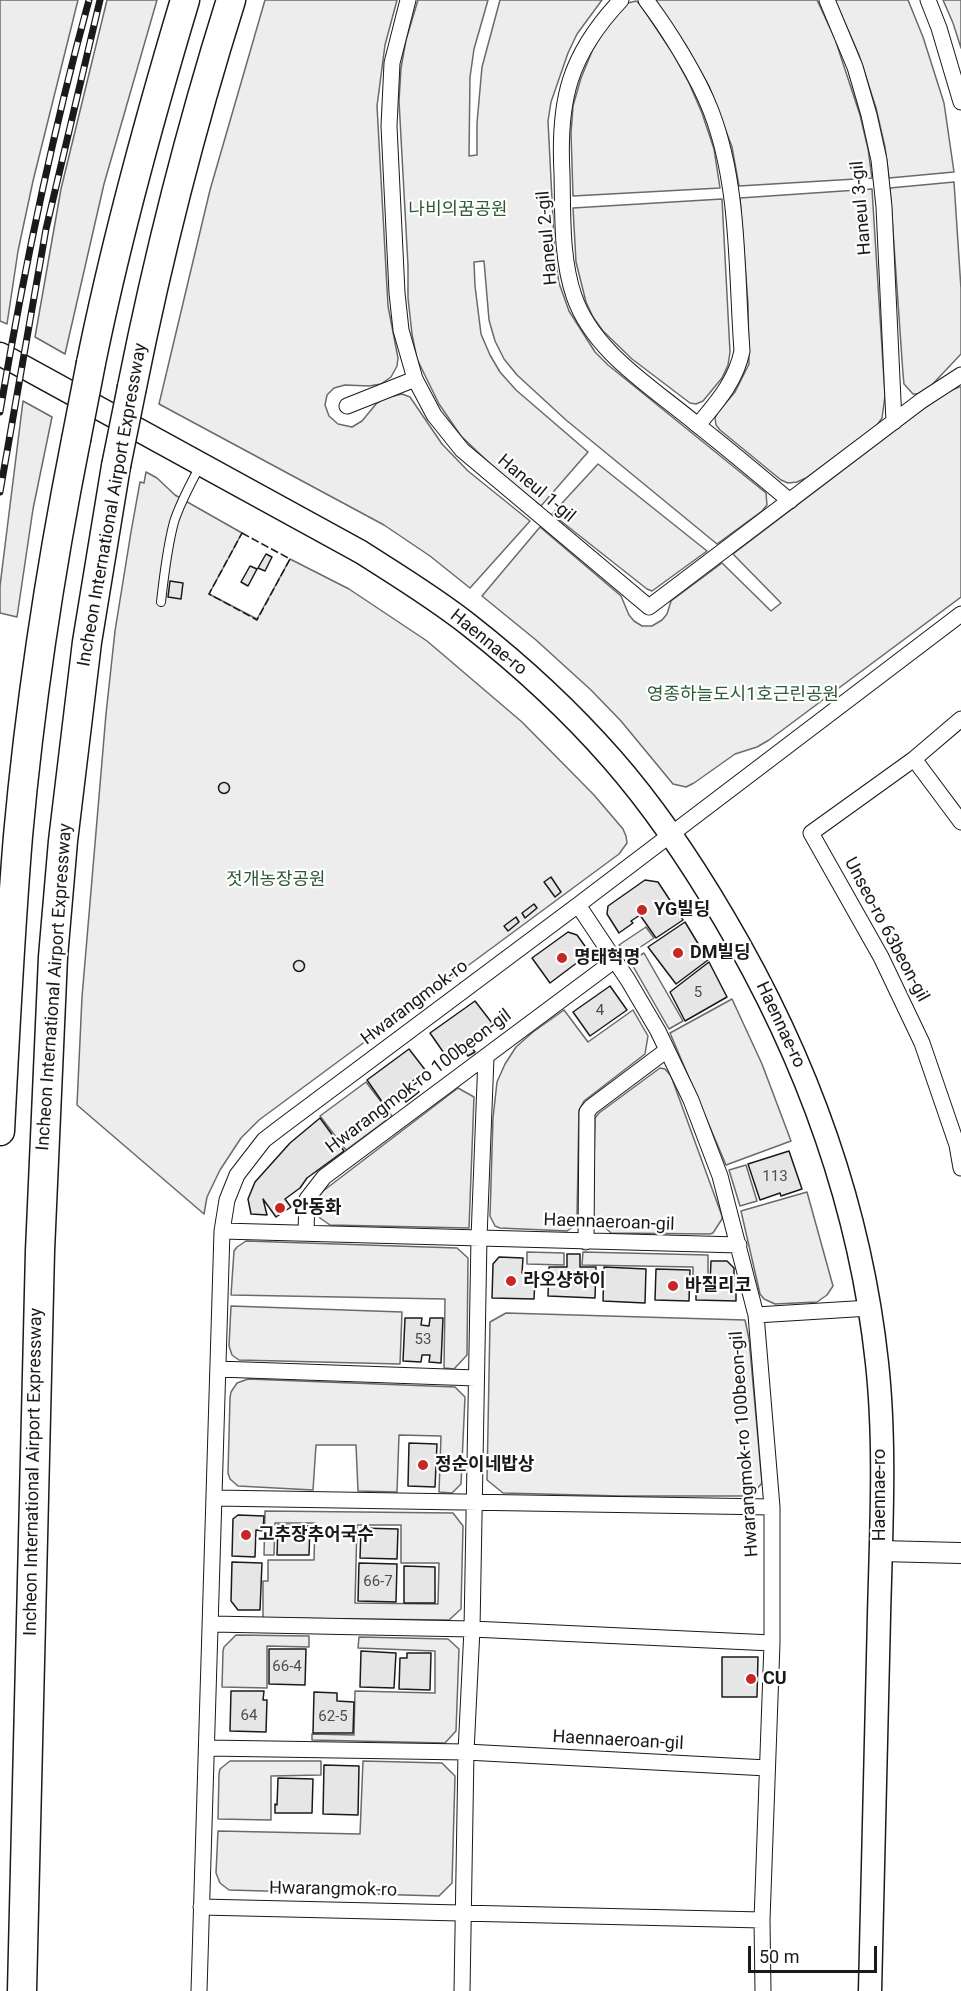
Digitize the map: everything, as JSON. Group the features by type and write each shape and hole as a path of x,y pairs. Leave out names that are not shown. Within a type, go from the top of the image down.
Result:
{"highway":[{"path":"0,1131 10,943 20,823 46,610 91,363 121,226 185,0"},
{"name":"Incheon International Airport Expressway","path":"22,1991 40,1251 53,957 63,841 87,642 116,466 146,317 168,227 231,0"}],"main road":[{"name":"Haennae-ro","path":"0,354 361,552 468,624 516,664 585,730 644,797 670,833 743,950 768,997 810,1092 833,1154 845,1195 870,1308 878,1368 880,1551 870,1991"}],"street":[{"name":"Haneul 1-gil","path":"408,0 392,63 389,126 397,294 401,330 415,379 434,416 462,450 649,607 944,384 961,375"},
{"name":"Haneul 2-gil","path":"621,0 592,35 579,57 561,124 560,148 566,262 575,299 585,320 611,354 790,501"},
{"path":"646,0 673,40 711,110 727,170 733,216 741,351 738,368 729,385 698,425"},
{"name":"Haneul 3-gil","path":"827,0 855,67 879,160 884,207 894,422"},
{"path":"928,0 939,28 961,102"},
{"path":"347,406 415,379"},
{"name":"Hwarangmok-ro","path":"199,1991 222,1231 227,1200 237,1175 264,1140 961,614"},
{"name":"Unseo-ro 63beon-gil","path":"961,719 914,759 811,834 881,957 922,1042 957,1144 961,1168"},
{"path":"914,759 961,822"},
{"name":"Hwarangmok-ro 100beon-gil","path":"578,905 615,960 667,1050 691,1100 717,1167 756,1315 772,1507 772,1643 762,1920 763,1991"},
{"name":"Hwarangmok-ro 100beon-gil","path":"306,1232 308,1199 324,1177 615,960"},
{"path":"586,1242 587,1112 667,1050"},
{"path":"462,1991 466,1752 472,1629 479,1238 486,1057"},
{"path":"222,1231 479,1238"},
{"name":"Haennaeroan-gil","path":"479,1238 739,1245"},
{"path":"756,1315 870,1308"},
{"path":"218,1369 476,1378"},
{"path":"215,1498 772,1507"},
{"path":"880,1551 961,1553"},
{"path":"211,1624 472,1629 772,1643"},
{"path":"207,1748 466,1752"},
{"name":"Haennaeroan-gil","path":"466,1752 767,1768"},
{"name":"Hwarangmok-ro","path":"201,1907 464,1912"},
{"path":"464,1912 762,1920"}],"lane":[{"path":"161,602 174,522 201,464"}],"shaded area":[{"path":"0,0 78,0 33,181 18,251 7,324 0,321"},
{"path":"107,0 157,0 104,184 65,354 35,337 61,189"},
{"path":"265,0 397,0 385,45 377,106 388,306 398,358 397,366 391,377 381,384 345,385 334,388 327,395 325,405 329,416 338,424 352,427 362,421 376,404 385,398 402,394 410,397 442,444 468,471 530,521 470,588 430,556 384,525 159,404 210,190"},
{"path":"418,0 488,0 474,49 470,77 469,156 477,155 477,123 482,67 500,0 602,0 577,34 568,53 551,102 548,121 555,257 559,283 569,311 595,352 766,493 767,505 762,511 717,544 566,420 517,375 504,359 495,341 489,320 484,261 474,262 475,286 481,334 490,355 500,372 516,390 588,452 541,506 503,476 461,436 439,404 417,359 408,298 399,101 406,40"},
{"path":"655,0 817,0 835,39 860,115 872,178 739,186 732,147 709,86 687,47"},
{"path":"835,0 908,0 923,37 944,103 954,172 889,178 876,108 859,55"},
{"path":"943,0 961,0 961,48 953,23"},
{"path":"636,1 672,52 689,83 714,149 720,188 573,196 571,133 573,106 581,78 593,49 607,26 628,3"},
{"path":"954,182 961,289 961,354 929,388 921,394 913,394 904,384 890,188"},
{"path":"872,189 885,396 882,418 877,425 806,478 788,483 781,480 716,425 715,418 718,412 735,392 749,364 748,304 740,198"},
{"path":"722,199 730,352 728,365 722,378 703,401 696,404 690,403 632,359 603,331 593,317 586,302 576,262 573,208"},
{"path":"961,387 961,597 769,740 757,747 735,754 686,787 673,784 621,721 591,690 536,640 482,596 540,527 621,596 629,615 642,626 652,626 662,620 667,614 671,601 722,563 771,611 781,603 733,554 943,394"},
{"path":"23,401 52,417 33,509 17,617 0,613 0,586"},
{"path":"598,464 707,551 652,591 552,514"},
{"name":"젓개농장공원","path":"146,472 157,478 175,495 242,533 209,594 257,619 290,559 349,589 427,641 522,722 594,795 623,829 627,843 619,854 259,1120 241,1138 220,1170 207,1197 204,1214 77,1105 82,997 115,631 140,482 144,483"},
{"path":"646,927 654,938 627,956 619,945"},
{"path":"644,953 683,1021 669,1029 630,961"},
{"path":"732,999 762,1064 791,1141 726,1165 670,1033"},
{"path":"564,1010 588,1042 633,1010 648,1036 645,1054 584,1101 579,1110 577,1222 573,1227 567,1231 500,1228 495,1226 490,1216 493,1118 497,1082 516,1047"},
{"path":"660,1068 665,1069 671,1076 722,1216 713,1233 710,1234 611,1233 593,1214 595,1118"},
{"path":"366,1082 392,1116 346,1150 320,1116"},
{"path":"458,1088 474,1097 469,1228 330,1225 320,1218 315,1209 318,1197 323,1191"},
{"path":"746,1165 757,1201 740,1206 729,1170"},
{"path":"807,1192 833,1286 827,1295 817,1302 775,1304 764,1299 760,1294 741,1211"},
{"path":"246,1241 457,1248 468,1258 467,1355 454,1369 444,1368 445,1299 231,1295 234,1251"},
{"path":"527,1252 564,1253 564,1265 527,1264"},
{"path":"583,1252 708,1255 708,1282 693,1281 693,1267 582,1265"},
{"path":"231,1306 402,1312 400,1364 239,1360 232,1355 229,1346"},
{"path":"506,1313 745,1320 749,1339 762,1483 751,1496 503,1493 487,1480 490,1322"},
{"path":"248,1379 455,1387 465,1397 461,1484 452,1493 439,1492 441,1436 399,1435 397,1492 358,1491 356,1445 316,1445 313,1490 238,1486 230,1479 228,1473 230,1398 237,1383"},
{"path":"265,1511 453,1513 463,1526 461,1609 449,1620 263,1618 263,1581 268,1581 268,1560 314,1560 315,1523 275,1523 274,1555 264,1555","holes":["357,1525 401,1525 401,1563 439,1563 438,1604 355,1603"]},
{"path":"236,1635 309,1636 309,1647 267,1646 267,1688 222,1687 224,1647"},
{"path":"359,1637 448,1639 459,1649 456,1731 445,1743 312,1740 312,1734 354,1735 355,1691 435,1693 435,1651 358,1648"},
{"path":"230,1761 321,1761 321,1775 271,1776 271,1820 218,1819 220,1769"},
{"path":"363,1761 442,1763 455,1776 452,1883 439,1896 229,1890 220,1883 216,1873 218,1831 360,1834"}],"building":[{"path":"266,554 272,557 265,571 258,568"},
{"path":"250,566 257,569 248,586 241,582"},
{"path":"170,581 183,583 181,599 168,597"},
{"path":"224,782 230,788 224,794 218,788"},
{"path":"551,877 561,892 555,897 544,882"},
{"name":"YG빌딩","path":"645,880 658,882 683,920 656,938 640,915 619,933 607,914 608,906"},
{"path":"534,904 537,908 525,918 522,913"},
{"path":"516,917 519,922 508,931 504,926"},
{"name":"DM빌딩","path":"685,922 708,960 676,984 648,947"},
{"path":"568,932 577,935 590,953 550,983 532,958"},
{"path":"299,960 305,966 299,972 293,966"},
{"path":"709,962 727,997 685,1021 670,992"},
{"path":"610,986 627,1010 590,1036 573,1012"},
{"path":"475,1001 492,1023 467,1041 475,1052 468,1056 461,1046 446,1056 430,1033"},
{"path":"409,1049 426,1071 411,1082 419,1092 406,1102 399,1091 383,1103 367,1080"},
{"path":"320,1118 344,1151 307,1178 300,1188 285,1199 291,1207 276,1217 263,1199 267,1215 251,1214 248,1199 255,1182 290,1143"},
{"path":"789,1151 802,1189 760,1200 748,1164"},
{"path":"567,1254 580,1254 580,1267 596,1267 595,1298 548,1296 549,1267 567,1267"},
{"path":"499,1257 523,1258 522,1273 532,1273 532,1280 535,1280 534,1299 492,1298 493,1264"},
{"path":"711,1261 727,1261 734,1268 736,1301 696,1300 696,1284 710,1284"},
{"path":"604,1267 646,1269 645,1303 603,1301"},
{"path":"656,1269 690,1270 689,1301 655,1300"},
{"path":"405,1318 422,1318 421,1325 429,1326 430,1318 443,1318 441,1363 429,1362 430,1355 422,1355 421,1362 403,1361"},
{"path":"409,1443 437,1444 435,1487 408,1486"},
{"path":"238,1515 264,1516 263,1531 256,1530 255,1557 232,1556 233,1519"},
{"path":"278,1525 310,1526 309,1555 277,1555"},
{"path":"361,1528 398,1529 397,1559 360,1558"},
{"path":"232,1562 262,1563 260,1610 238,1610 231,1601"},
{"path":"359,1563 397,1564 396,1602 358,1601"},
{"path":"404,1566 435,1567 435,1603 404,1603"},
{"path":"269,1649 306,1649 305,1685 269,1684"},
{"path":"361,1651 396,1653 394,1688 360,1687"},
{"path":"407,1653 431,1653 430,1690 399,1689 400,1658 407,1658"},
{"path":"722,1657 758,1657 757,1697 722,1697"},
{"path":"231,1691 264,1691 263,1700 267,1700 266,1732 230,1731"},
{"path":"314,1692 337,1693 337,1701 354,1702 353,1733 313,1733"},
{"path":"324,1765 359,1766 358,1815 323,1814"},
{"path":"278,1778 313,1779 312,1813 275,1813"}],"railway":[{"path":"0,412 39,205 89,0"},
{"path":"0,492 46,229 100,0"}],"fence":[{"path":"242,533 290,559 257,620 209,594 242,533"}],"place":[{"name":"YG빌딩","path":"642,910"},
{"name":"DM빌딩","path":"678,953"},
{"name":"명태혁명","path":"562,958"},
{"name":"안동화","path":"280,1208"},
{"name":"라오샹하이","path":"511,1281"},
{"name":"바질리코","path":"673,1286"},
{"name":"정순이네밥상","path":"423,1465"},
{"name":"고추장추어국수","path":"246,1535"},
{"name":"CU","path":"751,1679"}],"park label":[{"name":"나비의꿈공원","path":"458,210"},
{"name":"영종하늘도시1호근린공원","path":"743,695"}]}
